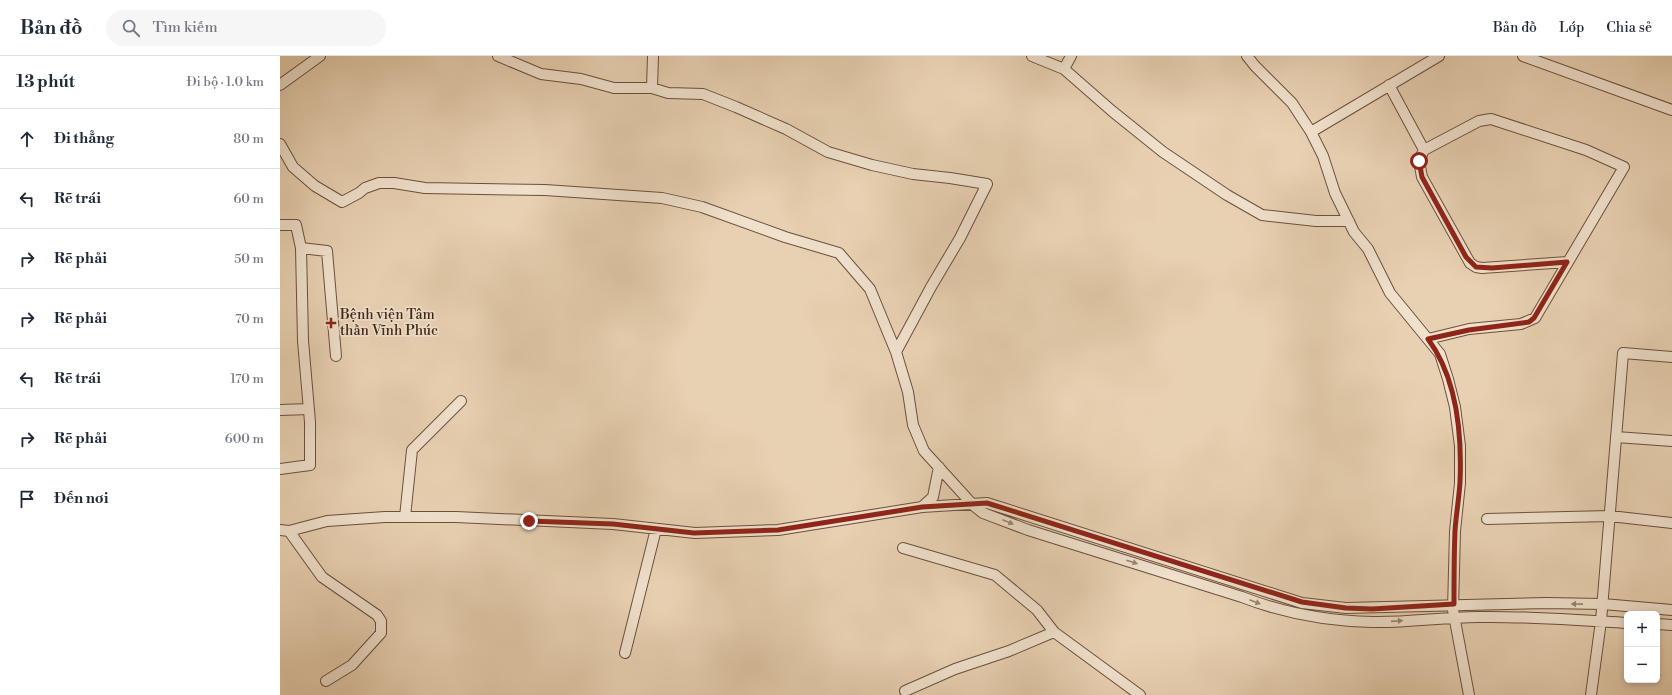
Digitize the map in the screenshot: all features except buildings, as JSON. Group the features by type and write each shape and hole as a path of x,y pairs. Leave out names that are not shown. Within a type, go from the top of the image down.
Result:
{"street":[{"path":"280,85 320,56"},
{"path":"498,56 541,74 581,79 614,88 652,88 668,93 703,94 786,129 828,152 872,165 913,174 986,184 960,238 931,286 896,352"},
{"path":"652,56 652,88"},
{"path":"1032,56 1064,69 1112,111 1163,152 1262,215 1316,221 1349,221"},
{"path":"1064,69 1071,56"},
{"path":"1247,56 1292,103 1311,132 1323,156 1335,193 1354,232 1368,249 1390,293 1440,354 1455,407 1460,446 1460,483 1455,531 1454,604 1469,695"},
{"path":"1311,132 1439,56"},
{"path":"1523,56 1672,110"},
{"path":"1389,86 1424,150"},
{"path":"1428,339 1469,330 1529,322 1534,318 1624,168 1586,150 1491,119 1479,122 1424,150 1419,161 1422,177 1470,263 1476,267 1482,268 1567,262"},
{"path":"280,144 293,167 315,186 342,202 365,188 379,183 394,183 425,188 545,190 662,198 702,207 786,237 840,253 870,289 896,352 908,392 913,425 924,451 973,505 984,512 1028,530 1242,597 1269,607 1336,620 1373,622 1455,617 1624,623"},
{"path":"280,225 296,225 301,248 303,341 310,466 280,469"},
{"path":"301,248 328,251 336,356"},
{"path":"1591,695 1602,621 1623,353 1672,357"},
{"path":"405,517 412,450 461,401"},
{"path":"280,410 308,409"},
{"path":"1616,437 1672,441"},
{"path":"922,507 933,497 938,467"},
{"path":"326,681 352,665 381,633 381,621 377,615 322,577 285,531 328,521 405,517 456,517 613,524 694,533 778,530 922,507 987,503 1302,602 1346,608 1372,609 1454,604 1603,604 1672,610"},
{"path":"1487,520 1610,516 1672,523"},
{"path":"625,653 656,529"},
{"path":"903,548 996,575 1037,610 1054,632 1140,695"},
{"path":"1372,609 1373,622"},
{"path":"1660,624 1672,625"},
{"path":"905,691 955,669 1009,651 1054,632"}],"place":[{"name":"Bệnh viện Tâm thần Vĩnh Phúc","path":"331,323"}],"route":[{"path":"529,521 613,524 694,533 778,530 922,507 987,503 1064,526 1238,584 1302,602 1346,608 1372,609 1454,604 1455,531 1460,483 1460,446 1455,407 1448,380 1440,354 1428,339 1469,330 1529,322 1534,318 1567,262 1492,268 1476,267 1470,263 1422,177 1419,168 1419,161"}]}
